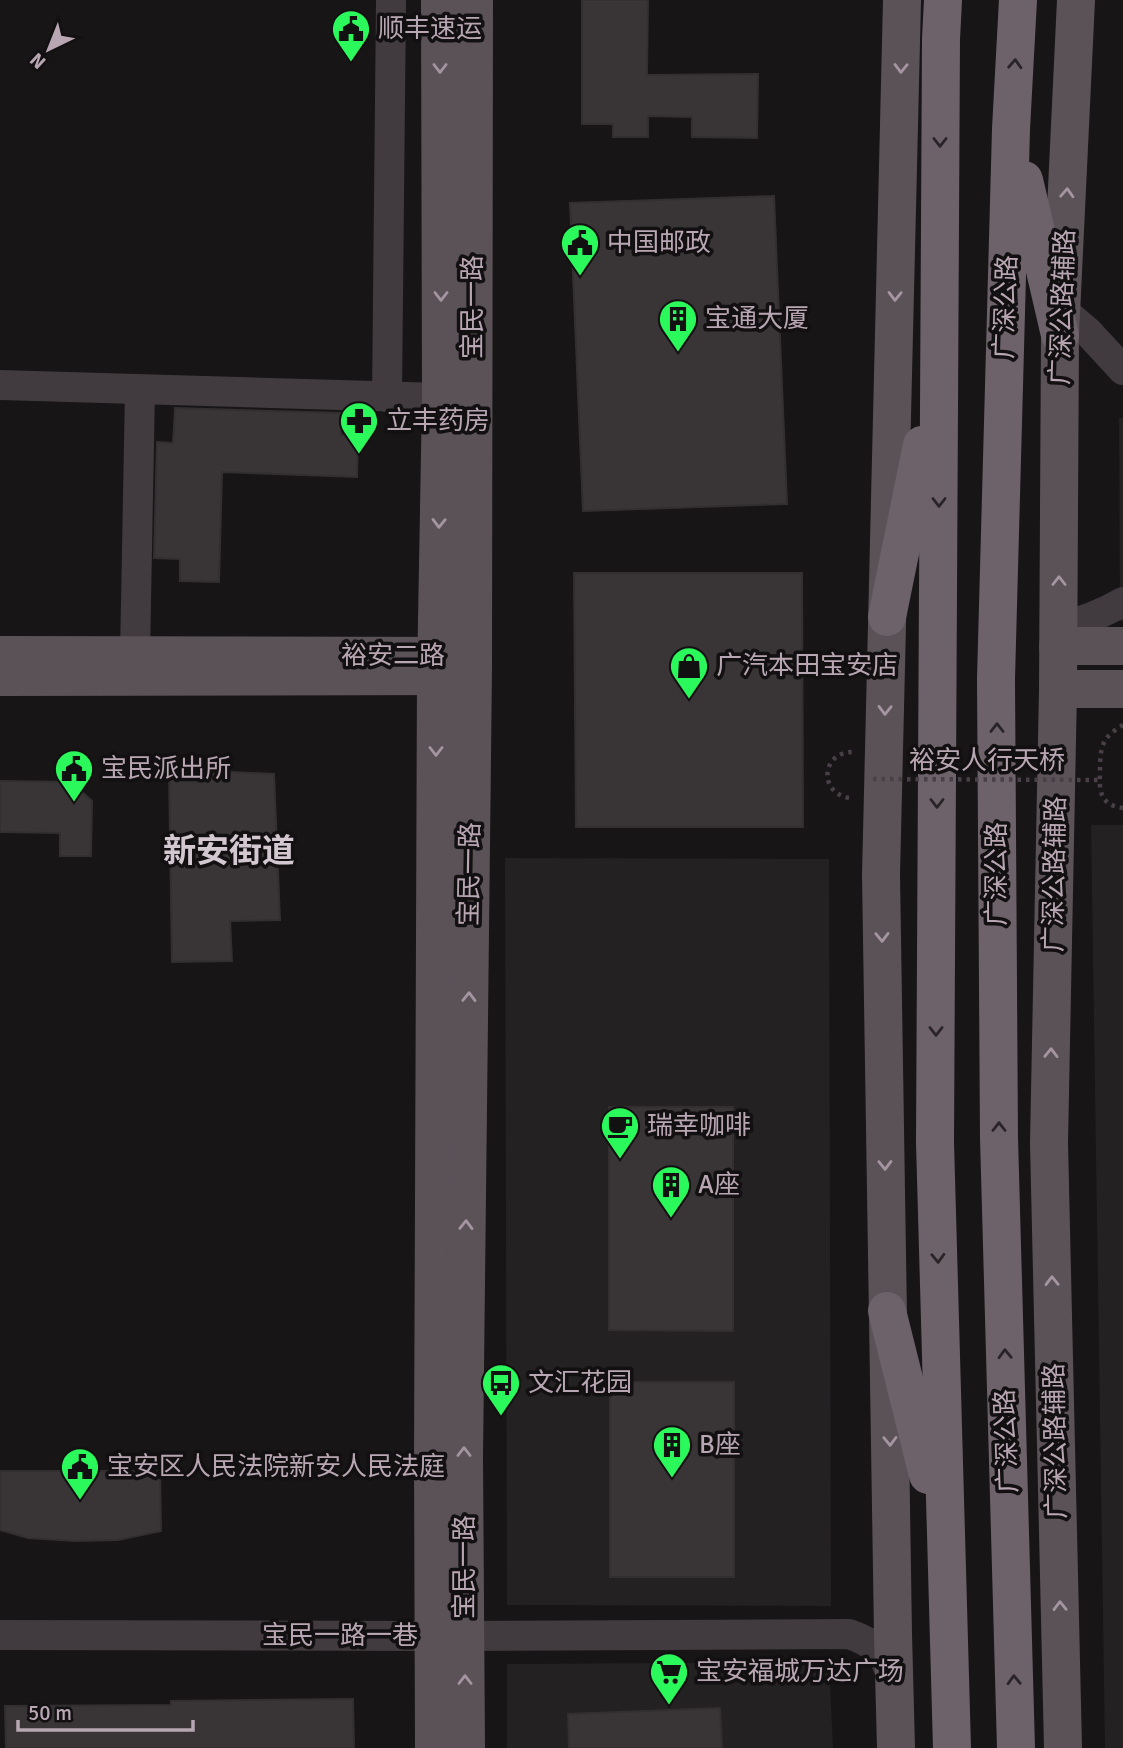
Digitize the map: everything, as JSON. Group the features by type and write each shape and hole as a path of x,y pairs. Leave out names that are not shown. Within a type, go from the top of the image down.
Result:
{"highway":[{"path":"943,0 935,1142 952,1748"},
{"name":"广深公路","path":"1016,1748 999,1138 996,693 1011,129 1018,0"},
{"path":"1011,129 1061,322"},
{"path":"887,617 939,360"},
{"path":"887,1311 946,1547"}],"main road":[{"name":"宝民一路","path":"434,1748 449,1636 464,1430 441,398 440,0"},
{"name":"宝民一路","path":"449,667 474,0"},
{"path":"896,1748 881,875 902,0"},
{"name":"广深公路辅路","path":"1063,1748 1049,1143 1058,689 1061,322 1076,0"},
{"path":"1058,636 1123,646"},
{"name":"裕安二路","path":"0,655 135,655 449,667"},
{"name":"裕安二路","path":"0,677 449,667"},
{"path":"1058,689 1123,689"},
{"name":"宝民一路","path":"449,1636 466,1748"}],"street":[{"path":"387,397 391,0"},
{"path":"1061,322 1088,332 1123,370"},
{"path":"0,385 441,398"},
{"path":"135,655 140,390"},
{"path":"1058,636 1123,602"},
{"path":"849,1634 876,1620 884,1608 892,1581"},
{"path":"849,1634 875,1646 885,1658 894,1688"},
{"name":"宝民一路一巷","path":"0,1635 849,1634"}],"path":[{"path":"1123,725 1106,739 1100,762 1102,796 1113,806 1123,808"},
{"name":"裕安人行天桥","path":"873,779 1100,780"}],"shaded area":[{"path":"1119,418 1123,418 1123,621 1120,621"},
{"path":"1091,825 1123,825 1123,1748 1105,1748"},
{"path":"505,858 829,859 831,1606 507,1605"},
{"name":"宝安福城万达广场","path":"829,1662 833,1748 507,1748 507,1664"}],"building":[{"path":"582,0 648,0 647,75 758,74 757,138 692,137 692,117 648,116 648,137 613,137 613,124 582,124"},
{"name":"宝通大厦","path":"774,196 787,504 583,511 570,203"},
{"path":"175,408 341,413 341,435 358,436 357,477 222,472 219,582 180,581 180,559 154,558 157,442 173,443"},
{"name":"广汽本田宝安店","path":"574,573 802,573 803,827 576,827"},
{"path":"169,769 274,774 280,920 230,921 232,961 172,962"},
{"path":"0,781 71,782 92,801 91,856 60,856 60,833 0,832"},
{"name":"A座","path":"609,1107 733,1107 733,1331 609,1330"},
{"name":"B座","path":"610,1382 734,1382 734,1577 610,1577"},
{"name":"宝安区人民法院新安人民法庭","path":"0,1471 160,1471 161,1531 118,1540 76,1541 28,1538 0,1530"},
{"path":"353,1699 354,1748 6,1748 5,1706 171,1705 171,1701"},
{"path":"720,1708 722,1748 569,1748 568,1714"}],"place":[{"name":"顺丰速运","path":"351,63"},
{"name":"中国邮政","path":"580,277"},
{"name":"宝通大厦","path":"678,353"},
{"name":"立丰药房","path":"359,455"},
{"name":"广汽本田宝安店","path":"689,700"},
{"name":"宝民派出所","path":"74,803"},
{"name":"瑞幸咖啡","path":"620,1160"},
{"name":"A座","path":"671,1219"},
{"name":"文汇花园","path":"501,1417"},
{"name":"B座","path":"672,1479"},
{"name":"宝安区人民法院新安人民法庭","path":"80,1501"},
{"name":"宝安福城万达广场","path":"669,1706"}],"district":[{"name":"新安街道","path":"229,851"}]}
